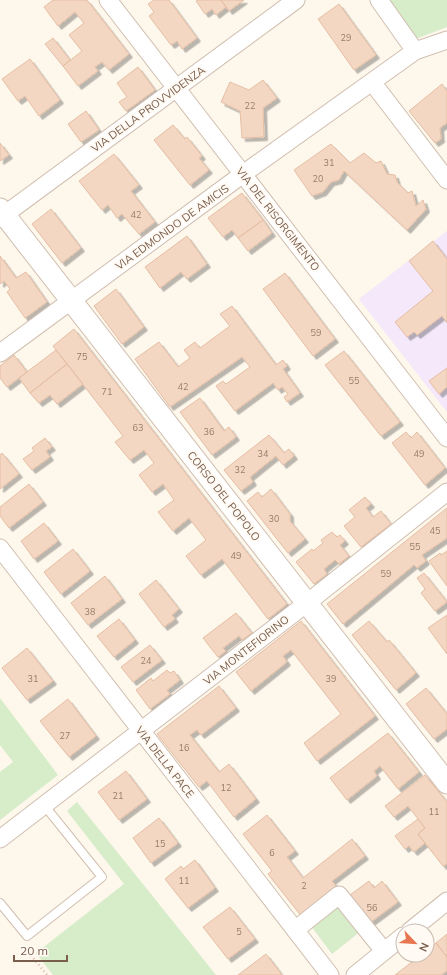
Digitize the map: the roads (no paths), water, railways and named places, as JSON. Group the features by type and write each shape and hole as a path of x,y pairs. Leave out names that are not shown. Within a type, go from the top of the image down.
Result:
{"street":[{"name":"VIA DEL RISORGIMENTO","path":"108,0 447,438"},
{"name":"VIA DELLA PROVVIDENZA","path":"1,214 296,0"},
{"path":"379,0 415,52"},
{"name":"VIA EDMONDO DE AMICIS","path":"0,353 243,174 372,82 415,52 447,40"},
{"path":"372,82 447,180"},
{"name":"CORSO DEL POPOLO","path":"1,214 72,300 447,783"},
{"name":"VIA MONTEFIORINO","path":"0,839 307,603 447,492"},
{"name":"VIA DELLA PACE","path":"0,548 330,975"},
{"path":"295,930 339,894 384,951"},
{"path":"420,923 447,901"},
{"path":"355,975 395,942"}],"lane":[{"path":"0,903 27,936 102,877 44,805"}]}
